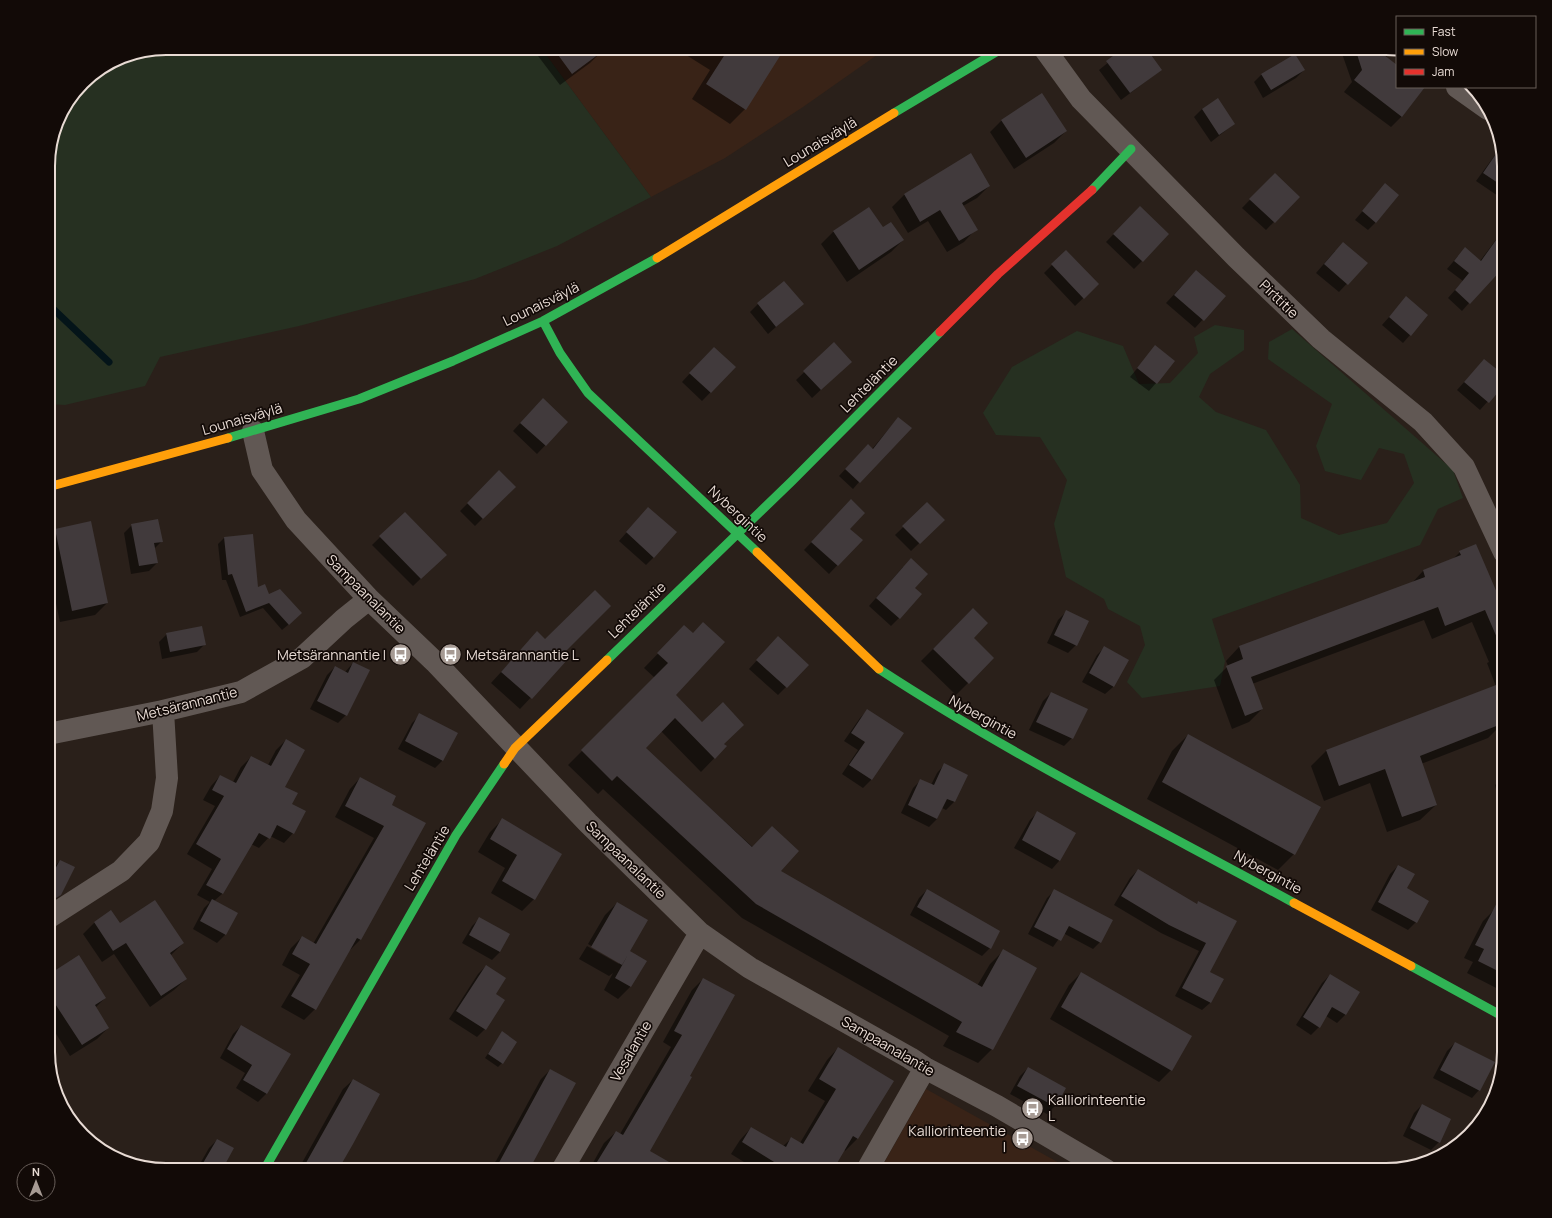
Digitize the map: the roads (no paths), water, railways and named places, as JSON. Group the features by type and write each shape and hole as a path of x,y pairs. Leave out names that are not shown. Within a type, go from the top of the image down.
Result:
{"street":[{"name":"Lounaisväylä","path":"55,485 253,431 359,399 453,361 543,321 646,265 812,162 991,55"},
{"name":"Pirttitie","path":"1049,55 1081,99 1236,257 1320,339 1423,422 1464,468 1497,537"},
{"path":"1458,88 1475,100"},
{"name":"Lehteläntie","path":"268,1163 456,835 515,748 738,533 998,274 1079,203 1131,149"},
{"name":"Nybergintie","path":"543,321 560,353 588,393 738,533 877,668 929,702 1128,813 1497,1013"},
{"name":"Sampaanalantie","path":"253,431 262,470 296,520 369,599 435,662 515,748 588,823 700,933 750,968 910,1058 925,1068 997,1106 1094,1163"},
{"name":"Metsärannantie","path":"55,733 163,711 241,692 302,658 344,619 369,599"},
{"path":"55,913 121,870 149,842 162,811 167,778 163,711"},
{"name":"Vesalantie","path":"566,1163 700,933"},
{"path":"871,1163 925,1068"}],"waterway":[{"path":"55,311 109,362"}],"place":[{"name":"Metsärannantie I","path":"401,655"},
{"name":"Metsärannantie L","path":"450,655"},
{"name":"Kalliorinteentie L","path":"1032,1108"},
{"name":"Kalliorinteentie I","path":"1022,1139"}]}
